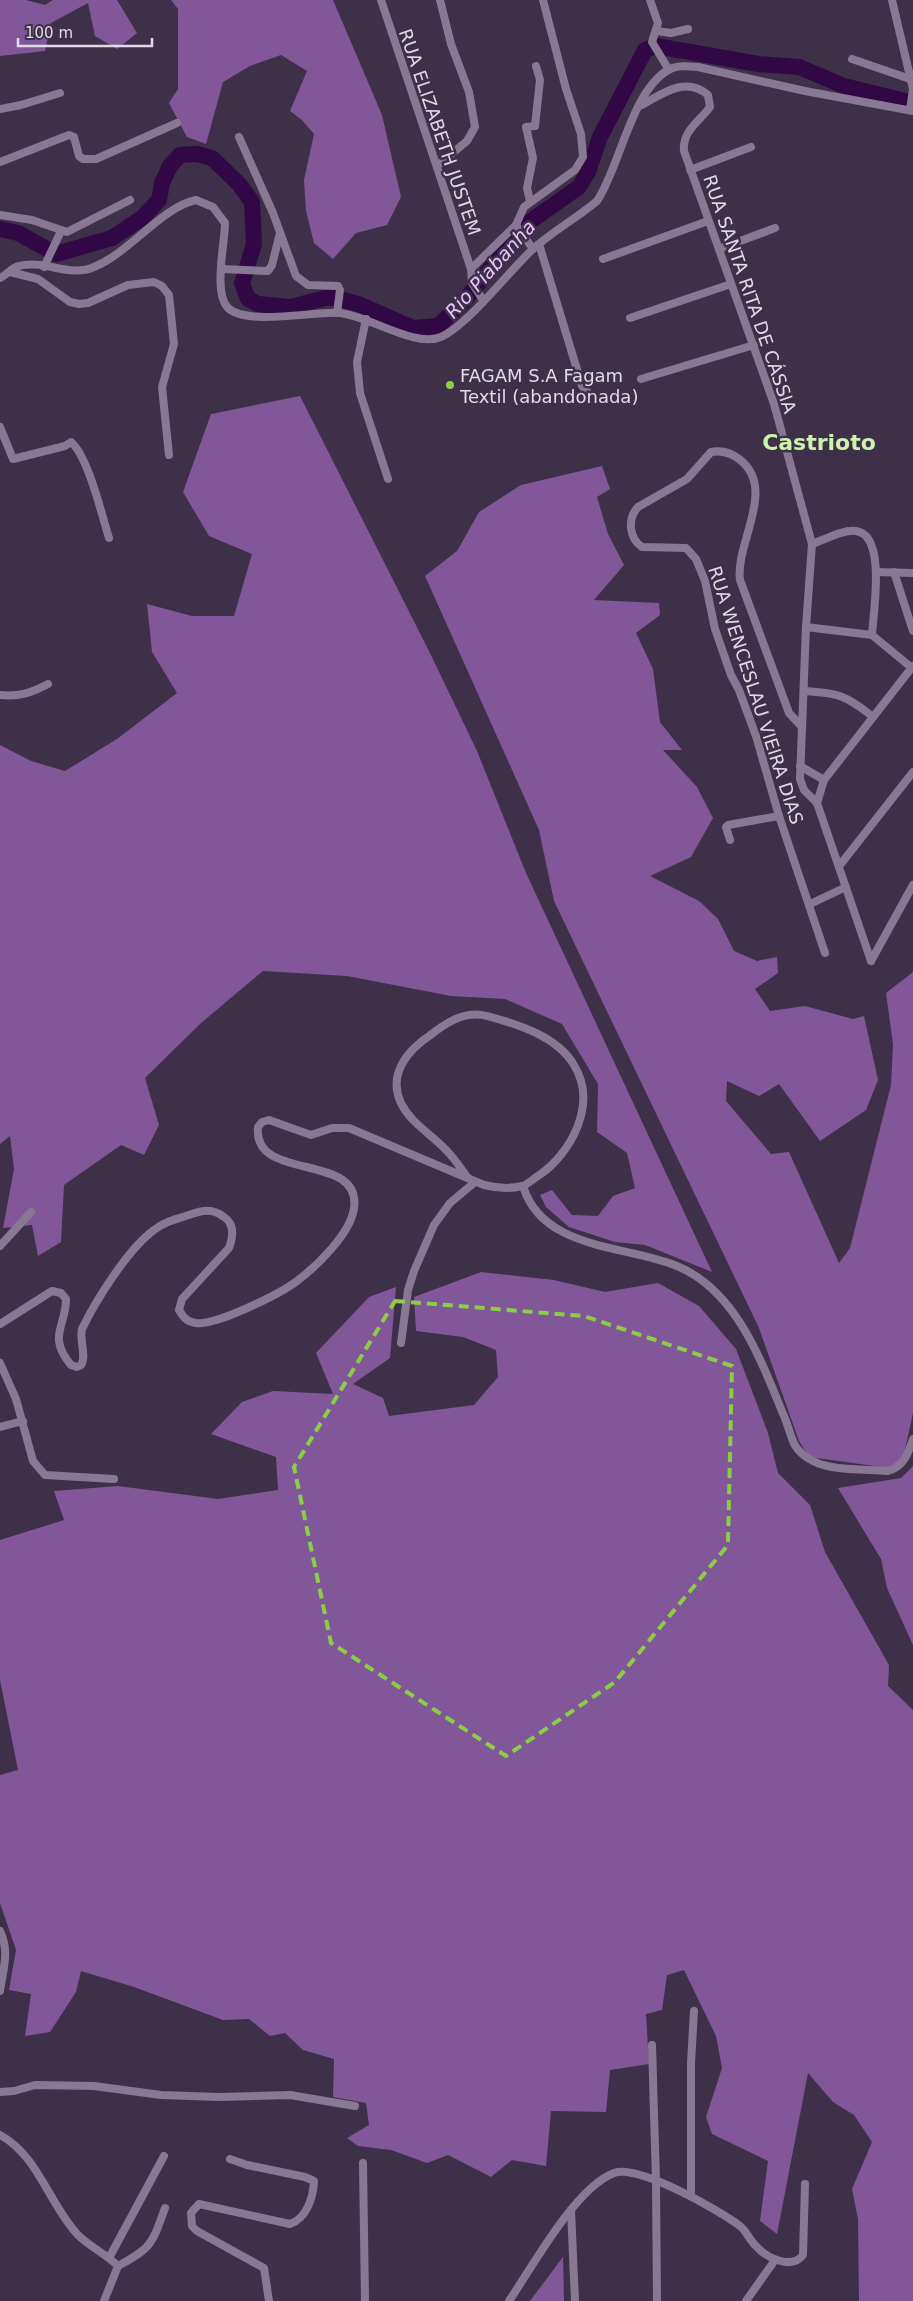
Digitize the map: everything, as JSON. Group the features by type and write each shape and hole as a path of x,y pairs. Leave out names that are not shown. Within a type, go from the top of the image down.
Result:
{"street":[{"name":"RUA ELIZABETH JUSTEM","path":"381,0 471,269 472,283 483,300"},
{"path":"436,166 467,141 476,127 469,92 451,44 440,0"},
{"path":"471,269 517,227 519,216 530,201 581,164 584,149 581,134 566,89 543,0"},
{"path":"650,0 658,23 652,42 669,70"},
{"path":"0,278 17,266 27,264 45,263 73,271 92,268 111,259 179,207 196,200 213,207 225,223 220,287 227,307 234,312 268,317 338,309 420,339 432,340 453,330 534,246 597,201 603,191 624,136 639,106 658,80 669,70 687,66 698,67 805,91 911,109 913,89 892,0"},
{"path":"657,31 671,34 688,29"},
{"path":"852,59 911,80"},
{"path":"530,201 527,188 532,158 526,127 535,126 540,80 536,66"},
{"name":"RUA SANTA RITA DE CÁSSIA","path":"639,106 664,92 684,86 697,87 708,95 710,107 685,138 684,151 774,404 812,544 806,628 800,779 804,790 817,803 840,865 871,961 913,885"},
{"path":"0,109 21,105 60,93"},
{"path":"0,162 69,135 74,137 79,156 83,159 92,160 177,124"},
{"path":"239,137 280,233 294,272 300,281 308,285 337,285 340,290 338,309"},
{"path":"690,170 751,147"},
{"path":"0,215 46,224 67,232 130,200"},
{"path":"603,259 708,221"},
{"path":"517,227 534,246 582,386 587,391"},
{"path":"719,249 775,228"},
{"path":"45,263 61,231"},
{"path":"222,269 268,271 272,265 280,233"},
{"path":"10,272 38,279 70,302 79,304 88,303 128,285 154,282 162,286 169,295 174,344 162,386 169,455"},
{"path":"630,318 731,284"},
{"path":"366,319 357,362 360,393 388,479"},
{"path":"641,379 754,345"},
{"path":"0,427 11,458 15,460 66,446 71,442 73,444 82,456 109,538"},
{"name":"RUA WENCESLAU VIEIRA DIAS","path":"802,727 786,706 740,580 740,566 755,498 755,482 750,470 736,457 723,450 711,452 687,479 650,499 632,514 630,522 632,532 638,544 642,547 686,548 696,559 705,581 715,629 731,675 739,690 756,736 780,816 826,953"},
{"path":"812,544 851,531 861,532 872,547 876,572 872,635"},
{"path":"876,572 913,573"},
{"path":"894,572 913,631"},
{"path":"806,628 872,635 912,667 824,780 819,791 817,803"},
{"path":"0,695 30,694 48,684"},
{"path":"804,691 832,693 849,698 873,717"},
{"path":"800,766 824,780"},
{"path":"840,865 913,772"},
{"path":"730,840 726,827 728,825 780,816"},
{"path":"810,904 846,887"},
{"path":"0,1324 52,1291 60,1293 66,1299 66,1304 59,1327 59,1340 72,1365 77,1367 80,1365 83,1357 80,1336 82,1329 132,1252 154,1230 169,1221 204,1210 211,1210 228,1219 233,1231 233,1239 229,1248 182,1299 179,1310 187,1320 198,1324 213,1321 270,1297 296,1282 340,1238 351,1218 354,1198 350,1189 338,1176 287,1162 266,1151 259,1142 258,1128 262,1122 270,1120 311,1135 332,1128 349,1128 471,1180 494,1188 523,1186 549,1167 570,1143 578,1128 583,1093 580,1079 574,1064 546,1039 521,1026 481,1014 469,1014 448,1022 409,1053 397,1074 398,1100 413,1120 448,1151 471,1180"},
{"path":"401,1343 408,1290 434,1225 446,1207 471,1180"},
{"path":"523,1186 526,1198 541,1216 569,1235 612,1249 678,1266 720,1296 749,1337 785,1417 794,1446 804,1456 816,1463 832,1466 888,1471 896,1468 903,1462 913,1439"},
{"path":"0,1246 31,1212"},
{"path":"0,1363 23,1421 33,1461 41,1472 45,1475 114,1479"},
{"path":"0,1427 23,1421"},
{"path":"0,1931 6,1944 3,1952 0,1991"},
{"path":"691,2196 690,2063 694,2012"},
{"path":"652,2044 657,2301"},
{"path":"0,2092 14,2091 36,2085 94,2086 161,2095 219,2098 290,2094 355,2106"},
{"path":"0,2135 10,2141 22,2154 79,2236 118,2266"},
{"path":"109,2258 164,2156"},
{"path":"230,2159 247,2165 305,2177 314,2181 314,2191 305,2212 300,2218 290,2224 199,2204 190,2213 192,2226 197,2231 264,2268 270,2301"},
{"path":"363,2162 365,2301"},
{"path":"509,2301 571,2210 594,2186 614,2173 631,2172 691,2196 741,2227 757,2248 775,2260 791,2262 797,2261 803,2255 805,2184"},
{"path":"104,2301 118,2266 141,2254 150,2246 165,2208"},
{"path":"571,2210 576,2301"},
{"path":"746,2301 775,2260"}],"highlighted area":[{"path":"395,1301 584,1316 732,1366 728,1545 615,1682 506,1756 331,1643 294,1467"}],"shaded area":[{"path":"0,0 26,0 45,5 53,0 117,0 137,33 117,49 95,36 88,3 51,23 45,51 0,56"},
{"path":"171,0 333,0 382,115 401,197 387,225 356,233 333,259 314,243 306,211 304,180 314,134 302,120 290,111 307,71 281,55 250,66 223,82 206,144 187,137 169,103 178,89 178,9"},
{"path":"300,396 429,651 477,751 526,873 712,1272 645,1245 615,1242 569,1227 546,1207 540,1195 552,1190 572,1215 598,1216 613,1196 635,1188 627,1153 597,1132 598,1084 562,1024 505,999 451,996 347,976 263,971 201,1023 145,1078 159,1125 144,1155 121,1145 64,1185 61,1242 38,1256 32,1225 3,1228 14,1169 10,1136 0,1144 0,745 31,761 65,771 117,739 177,693 152,652 147,604 192,616 234,616 252,554 209,536 183,492 211,414"},
{"path":"602,466 610,489 597,497 608,534 624,565 594,600 659,603 660,615 636,633 653,669 660,722 682,750 663,750 697,787 713,818 691,857 650,876 699,901 718,919 734,951 757,961 777,957 778,973 755,989 770,1011 805,1006 853,1019 864,1016 878,1080 866,1110 820,1141 779,1084 759,1096 727,1081 726,1101 771,1154 789,1152 839,1263 850,1248 891,1085 893,1044 886,993 913,972 913,1413 905,1450 898,1464 889,1468 809,1457 799,1441 759,1328 554,901 539,830 425,576 457,551 479,512 521,485"},
{"path":"481,1272 554,1280 605,1292 658,1283 699,1306 736,1349 768,1433 778,1473 810,1505 825,1552 889,1665 888,1686 913,1710 913,2301 859,2301 858,2219 852,2189 872,2142 854,2115 833,2102 808,2073 777,2234 760,2221 768,2161 712,2134 706,2117 722,2068 716,2036 684,1970 667,1975 662,2010 646,2014 649,2064 610,2070 606,2112 551,2111 546,2166 512,2160 491,2177 448,2155 427,2163 391,2150 358,2146 347,2138 369,2125 366,2103 333,2097 334,2059 303,2050 285,2033 270,2036 249,2019 223,2020 134,1987 81,1971 76,1992 50,2032 25,2036 31,1994 9,1990 16,1950 0,1903 0,1775 18,1770 0,1680 0,1540 64,1520 54,1491 118,1486 218,1499 278,1490 276,1457 211,1434 242,1402 273,1391 333,1394 316,1353 369,1297 396,1287 390,1358 353,1384 383,1398 389,1416 474,1405 498,1377 496,1350 463,1337 416,1331 414,1297"},
{"path":"913,1466 913,1645 887,1588 881,1559 838,1488 901,1478"},
{"path":"563,2257 564,2301 530,2301"}],"waterway":[{"name":"Rio Piabanha","path":"0,229 18,233 56,254 112,238 142,218 159,200 162,183 170,166 180,155 197,154 212,158 239,184 252,202 254,244 242,283 248,299 258,304 291,307 325,298 337,298 361,305 413,328 438,326 465,300 525,225 579,187 588,172 600,137 645,50 656,46 758,64 799,67 844,86 913,103"}],"place":[{"name":"FAGAM S.A Fagam Textil (abandonada)","path":"450,385"}],"district":[{"name":"Castrioto","path":"819,442"}]}
